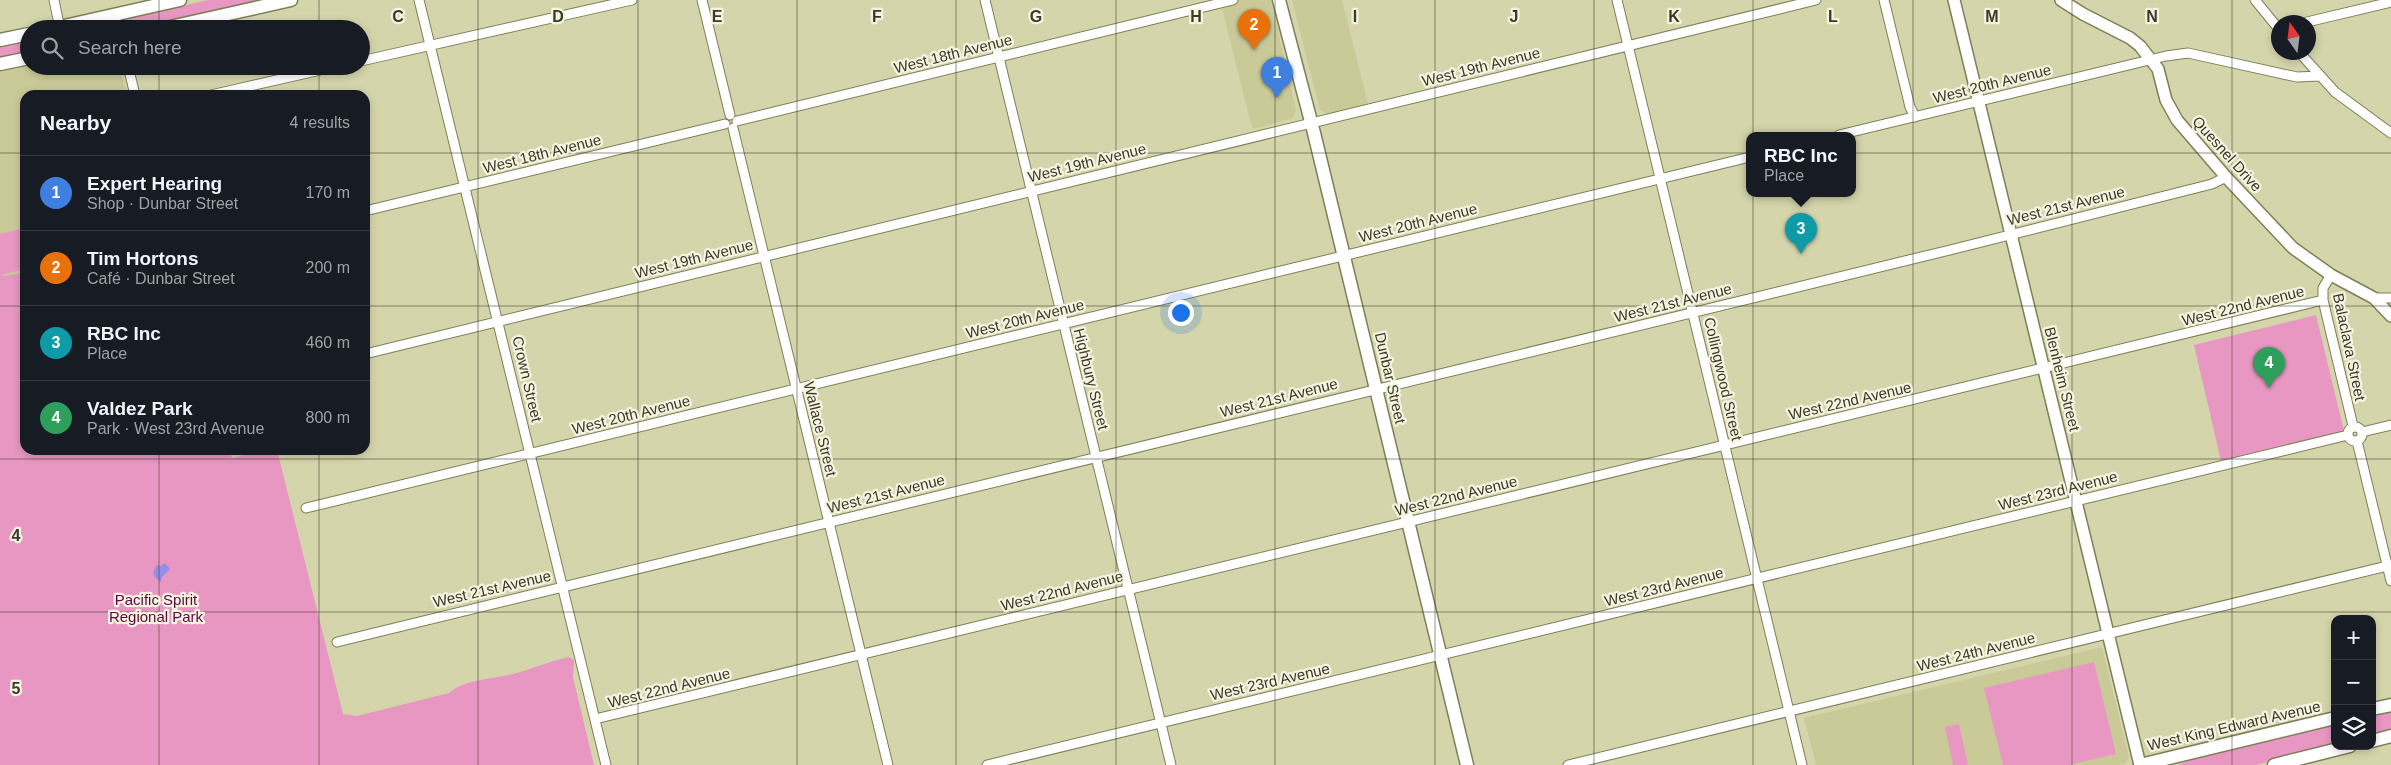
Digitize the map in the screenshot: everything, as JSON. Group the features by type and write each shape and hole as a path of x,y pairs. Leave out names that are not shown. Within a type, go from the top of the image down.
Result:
{"main road":[{"path":"93,20 180,0"},
{"path":"201,20 291,0"},
{"name":"Dunbar Street","path":"1279,0 1312,123 1467,765"},
{"path":"0,40 20,36"},
{"path":"0,64 20,60"},
{"path":"2376,708 2391,705"},
{"name":"West King Edward Avenue","path":"2140,765 2331,719"},
{"path":"2376,740 2391,736"},
{"path":"2274,765 2334,750"},
{"path":"2173,765 2197,752"}],"street":[{"path":"54,0 56,20"},
{"name":"Crown Street","path":"419,0 499,320 606,765"},
{"path":"370,59 632,0"},
{"name":"Wallace Street","path":"702,0 888,765"},
{"name":"Highbury Street","path":"985,0 1171,765"},
{"name":"West 18th Avenue","path":"370,210 1233,0"},
{"name":"Collingwood Street","path":"1617,0 1662,179 1802,765"},
{"name":"West 19th Avenue","path":"370,353 1816,0"},
{"path":"1884,0 1910,106 1915,117"},
{"name":"Blenheim Street","path":"1954,0 2140,765"},
{"name":"Quesnel Drive","path":"2061,0 2083,14 2130,38 2152,60 2158,69 2166,100 2176,120 2226,177 2293,248 2330,275 2374,298 2391,316"},
{"path":"2255,0 2271,19"},
{"path":"2316,20 2391,2"},
{"path":"115,15 116,20"},
{"name":"West 20th Avenue","path":"1852,132 2152,60 2188,54 2297,77 2319,76"},
{"path":"2306,60 2319,76 2342,97 2391,133"},
{"path":"130,75 134,90"},
{"path":"233,90 299,75"},
{"name":"West 20th Avenue","path":"306,508 1746,158"},
{"name":"West 21st Avenue","path":"337,642 2011,234 2212,184 2226,177"},
{"name":"Balaclava Street","path":"2330,275 2323,288 2323,300 2353,426"},
{"path":"2374,298 2391,298"},
{"name":"West 22nd Avenue","path":"595,720 2323,300"},
{"path":"2362,432 2391,425"},
{"path":"2353,426 2359,427 2362,432 2361,437 2357,441 2351,440 2348,436 2348,430 2353,426"},
{"name":"West 23rd Avenue","path":"987,765 2348,436"},
{"path":"2357,441 2389,566 2391,581"},
{"name":"West 24th Avenue","path":"1568,765 2389,566"}],"shaded area":[{"path":"1220,0 1271,0 1296,110 1293,118 1254,129 1251,124"},
{"path":"1292,0 1342,0 1368,104 1328,114 1320,110"},
{"path":"20,67 20,75 121,75 126,90 20,90 20,275 0,280 0,72"},
{"path":"165,563 170,569 162,577 161,582 155,577 153,572 157,565 161,566"},
{"path":"2102,647 2129,757 2126,763 2118,765 1816,765 1804,718"}],"green space":[{"path":"208,0 259,0 171,20 126,20"},
{"path":"20,43 20,54 0,58 0,47"},
{"path":"20,229 20,270 0,275 0,234"},
{"name":"Pacific Spirit Regional Park","path":"20,273 20,455 231,455 232,458 245,455 278,455 343,714 357,716 449,693 471,682 513,674 569,657 574,660 573,677 594,765 0,765 0,275 6,276"},
{"path":"2316,315 2344,431 2221,461 2194,345"},
{"path":"2094,662 2116,754 2069,765 2003,765 1984,688"},
{"path":"2391,710 2391,732 2376,735 2376,714"},
{"path":"1959,724 1968,765 1953,765 1945,727"},
{"path":"2331,725 2331,746 2256,765 2178,765 2199,756"}],"place":[{"name":"Tim Hortons","path":"1254,50"},
{"name":"Expert Hearing","path":"1277,98"},
{"name":"RBC Inc","path":"1801,254"},
{"name":"Valdez Park","path":"2269,388"}]}
